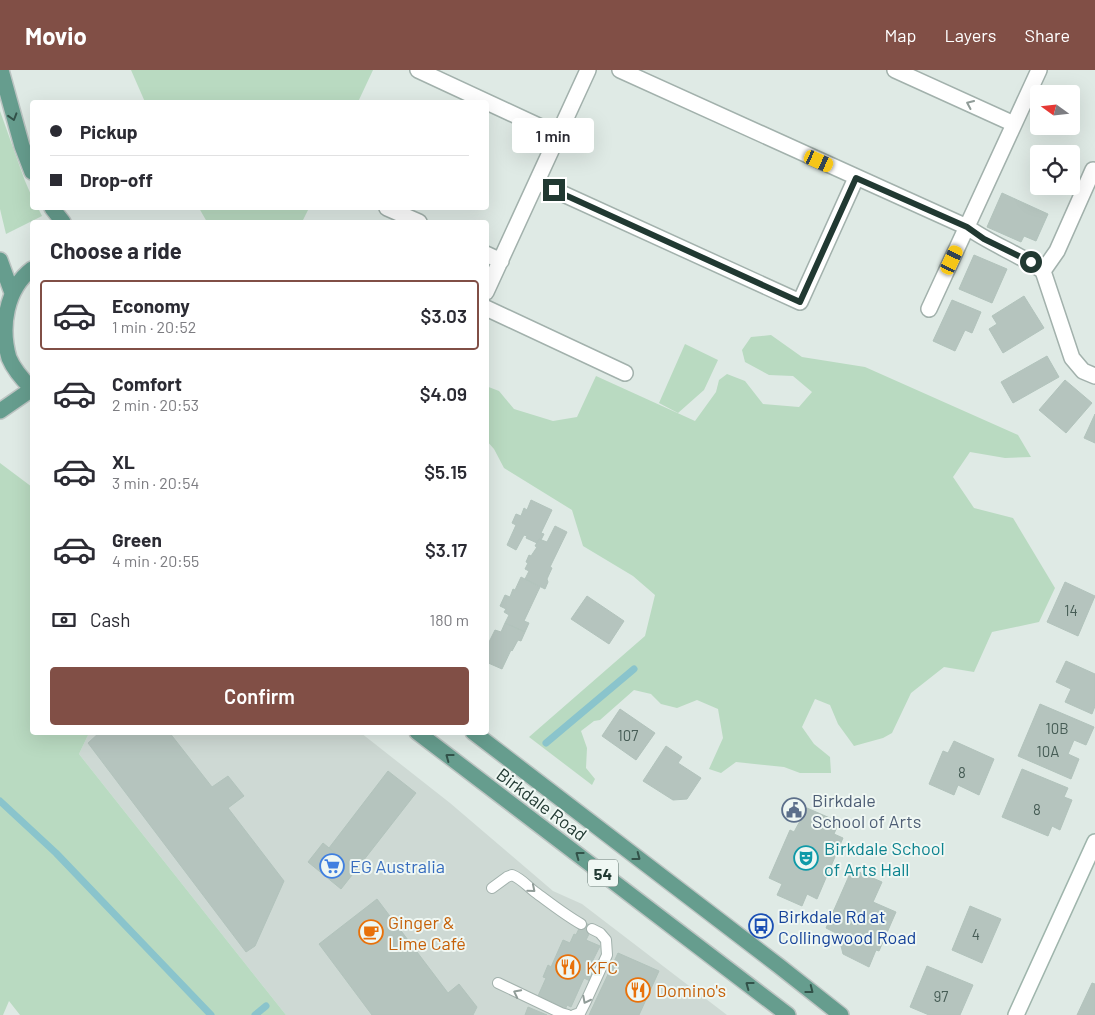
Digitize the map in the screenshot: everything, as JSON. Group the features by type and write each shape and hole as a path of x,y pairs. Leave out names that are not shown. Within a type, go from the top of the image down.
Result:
{"main road":[{"path":"1,70 17,130 30,166"},
{"path":"54,210 61,220"},
{"path":"0,260 12,293"},
{"path":"30,270 12,293 5,316 2,343 19,376 30,387"},
{"path":"0,411 30,390"},
{"name":"Birkdale Road","path":"421,735 788,1015"},
{"name":"Birkdale Road","path":"477,735 841,1015"}],"street":[{"path":"418,70 483,100"},
{"path":"489,286 588,70"},
{"path":"620,70 967,227 984,239 1031,262 1044,271 1072,358 1083,371 1095,376"},
{"path":"895,70 1014,124"},
{"path":"929,309 1039,70"},
{"path":"489,103 558,135"},
{"path":"1044,271 1057,251 1093,170"},
{"path":"537,182 800,302 856,178"},
{"path":"392,210 414,220"},
{"path":"489,255 501,261"},
{"path":"489,309 625,373"},
{"path":"1016,1015 1095,842"}],"lane":[{"path":"492,888 512,875 521,879 533,890 581,924"},
{"path":"574,1015 580,1012 607,955 606,940 600,932 592,929"},
{"path":"498,983 568,1015"}],"shaded area":[{"path":"88,735 364,735 450,803 553,891 582,904 727,1015 286,1015 79,754"}],"green space":[{"path":"131,70 373,70 359,100 144,100"},
{"path":"0,111 30,192 30,210 39,210 42,216 30,220 30,222 6,234 0,209"},
{"path":"200,210 308,210 303,220 206,220"},
{"path":"771,335 802,357 865,367 1018,435 1031,457 1005,458 970,452 953,477 974,508 1013,518 1055,588 1039,622 992,632 974,672 944,667 911,693 892,733 883,738 854,746 838,724 830,705 815,699 802,727 814,744 830,757 831,773 800,773 784,767 736,762 721,773 709,769 723,738 718,709 697,700 677,708 661,704 651,694 634,690 600,720 594,721 581,731 587,748 586,768 595,779 592,785 529,737 645,636 655,595 633,576 583,546 572,510 504,468 489,443 489,387 499,391 514,409 553,421 577,417 596,376 695,421 716,392 719,380 727,374 745,381 763,404 799,407 812,392 793,376 769,375 745,362 742,350 751,337"},
{"path":"685,344 718,360 704,390 678,413 659,403"},
{"path":"0,463 30,486 30,735 88,735 79,754 286,1015 20,1015 9,1001 3,1015 0,1015"}],"building":[{"path":"1002,193 1048,214 1036,241 1024,236 1021,242 987,227"},
{"path":"974,255 1007,269 992,303 959,289"},
{"path":"1024,296 1044,328 1003,353 989,329 997,324 992,316"},
{"path":"952,300 981,312 972,333 965,330 955,351 933,341"},
{"path":"1047,356 1059,377 1013,403 1001,382"},
{"path":"1065,380 1092,403 1066,433 1039,410"},
{"path":"1095,414 1095,443 1084,438"},
{"path":"531,500 552,510 541,533 544,534 541,540 539,539 537,543 526,538 527,536 524,535 516,550 507,545 516,525 512,523 516,514 521,516 524,508 527,510"},
{"path":"555,526 567,532 550,567 552,568 545,589 525,579 529,571 525,569 528,563 526,562 529,555 531,556 537,547 535,546 539,539 547,542"},
{"path":"521,577 540,587 524,621 529,623 525,632 505,623 509,615 504,612 506,609 500,606 505,595 510,597"},
{"path":"1065,582 1095,596 1078,636 1047,622"},
{"path":"587,596 624,621 609,644 571,619"},
{"path":"505,623 525,632 521,641 518,640 511,650 502,669 489,663 489,642 495,630 501,632"},
{"path":"1066,661 1095,674 1095,706 1092,714 1065,702 1071,689 1056,682"},
{"path":"1040,704 1094,727 1086,745 1074,740 1068,754 1079,759 1071,779 1018,756"},
{"path":"620,709 655,733 636,760 602,736"},
{"path":"97,735 171,735 212,787 228,776 244,796 228,808 284,881 255,946 246,952 88,743"},
{"path":"954,741 994,759 979,795 958,785 954,795 929,784 943,751 948,753"},
{"path":"666,746 682,757 678,763 701,778 687,799 673,800 643,781"},
{"path":"1022,769 1068,788 1064,797 1072,800 1060,830 1052,826 1048,836 1002,817"},
{"path":"388,771 416,793 356,870 329,848"},
{"name":"Birkdale School of Arts Hall","path":"807,808 839,822 834,834 843,838 817,899 807,894 802,906 777,895 782,884 769,878 790,830 794,832"},
{"name":"EG Australia","path":"323,843 356,870 341,889 308,862"},
{"path":"852,869 882,882 873,902 896,912 879,951 876,950 869,967 843,954 838,934 826,928"},
{"path":"377,899 448,993 459,984 477,1007 473,1015 372,1015 319,944"},
{"path":"970,906 1001,919 982,963 952,950"},
{"name":"KFC","path":"582,922 593,926 586,940 600,946 589,968 598,972 594,983 584,978 571,1007 567,1005 564,1013 553,1008 555,1003 538,996 546,978 543,977 548,965 551,967 563,940 570,943"},
{"path":"618,953 659,971 639,1015 589,1015"},
{"path":"927,966 973,985 960,1015 929,1015 910,1007"},
{"path":"1092,983 1095,984 1095,1015 1077,1015"},
{"path":"528,1007 547,1015 525,1015"}],"waterway":[{"path":"546,743 634,669"},
{"path":"0,801 56,853 211,1015"},
{"path":"255,1015 266,1006"}],"place":[{"name":"Birkdale School of Arts","path":"794,810"},
{"name":"Birkdale School of Arts Hall","path":"806,858"},
{"name":"EG Australia","path":"332,866"},
{"name":"Birkdale Rd at Collingwood Road","path":"761,926"},
{"name":"Ginger & Lime Café","path":"371,932"},
{"name":"KFC","path":"568,967"},
{"name":"Domino's","path":"638,990"}],"route":[{"path":"554,190 800,302 856,178 967,227 984,239 1031,262"}]}
